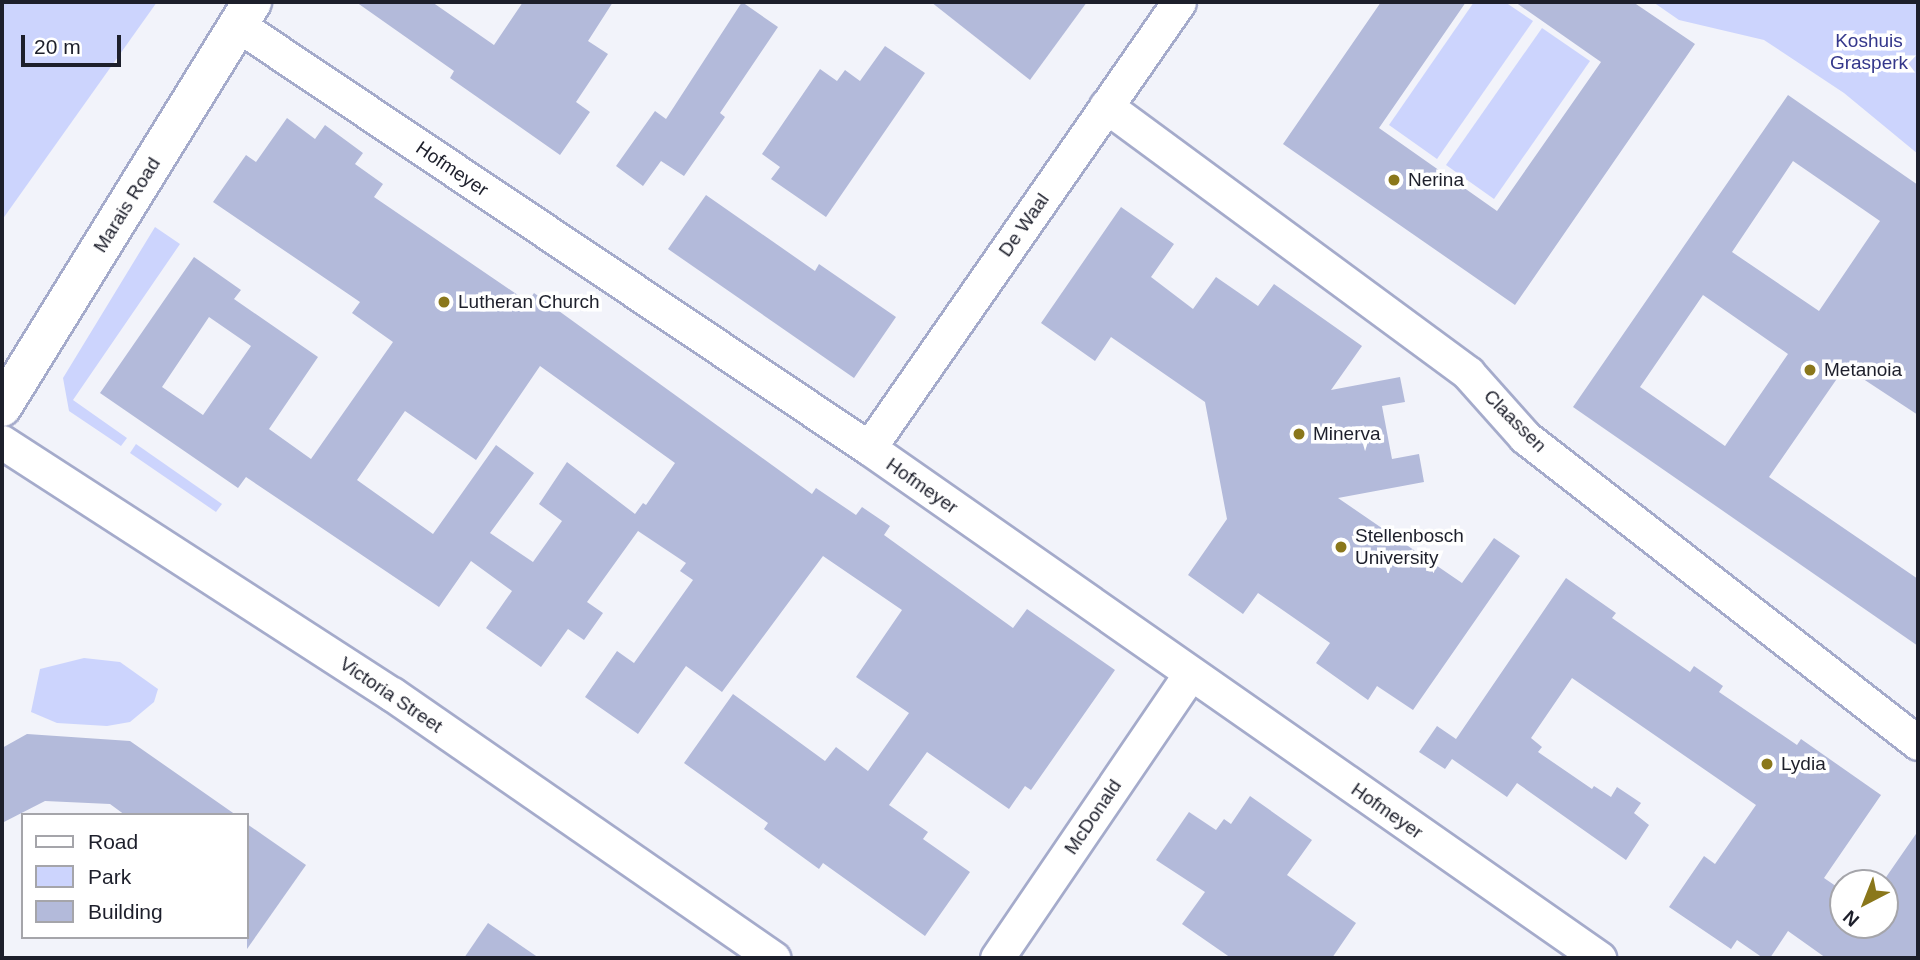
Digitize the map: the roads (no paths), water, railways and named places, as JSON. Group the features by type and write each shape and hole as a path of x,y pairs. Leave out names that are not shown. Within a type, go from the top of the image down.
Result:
{"street":[{"name":"De Waal","path":"869,448 1178,2"},
{"name":"Marais Road","path":"2,407 245,14"},
{"name":"Hofmeyer","path":"245,14 869,448 1189,675 1599,958"},
{"name":"Claassen","path":"1106,106 1468,373 1525,437 1918,743"},
{"name":"Victoria Street","path":"2,442 392,694 774,958"},
{"name":"McDonald","path":"997,958 1189,675"}],"place":[{"name":"Nerina","path":"1394,180"},
{"name":"Lutheran Church","path":"444,302"},
{"name":"Metanoia","path":"1810,370"},
{"name":"Minerva","path":"1299,434"},
{"name":"Stellenbosch University","path":"1341,547"},
{"name":"Lydia","path":"1767,764"}],"park label":[{"name":"Koshuis Grasperk","path":"1869,52"}]}
